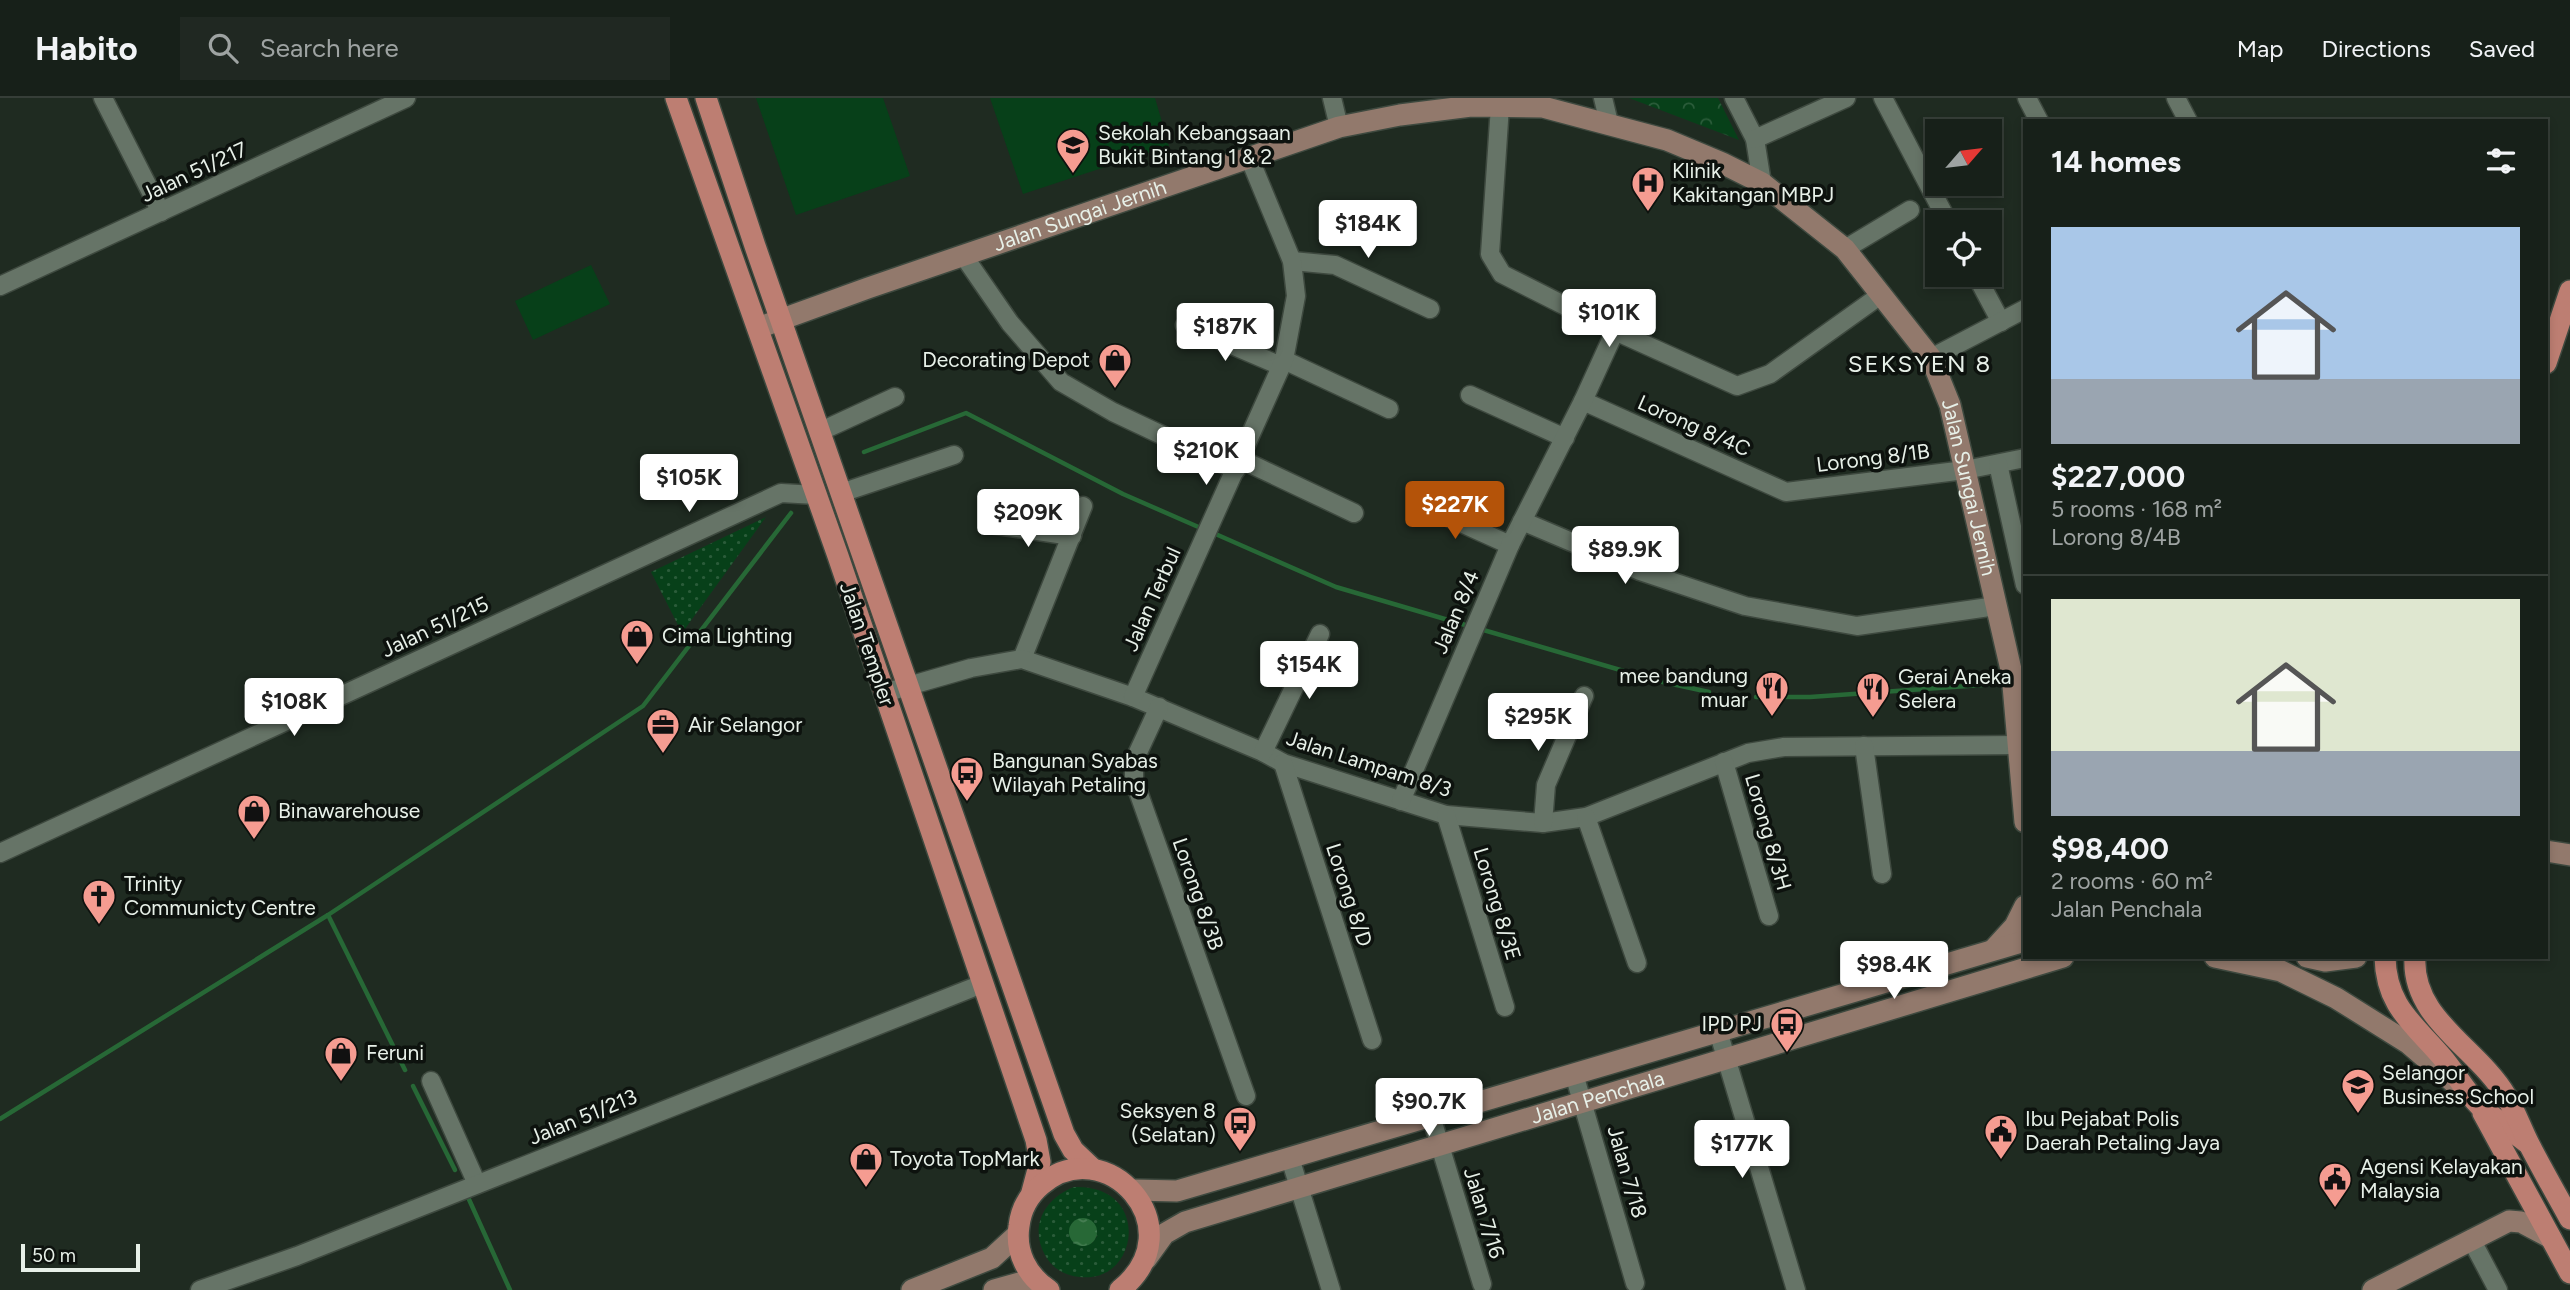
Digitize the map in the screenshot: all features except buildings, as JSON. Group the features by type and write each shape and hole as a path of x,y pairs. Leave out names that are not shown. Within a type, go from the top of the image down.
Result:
{"main road":[{"name":"Jalan Templer","path":"676,98 816,495 1036,1140 1040,1162 1032,1192 1021,1213 1017,1236"},
{"name":"Jalan Templer","path":"706,98 819,432 1064,1134 1073,1150 1093,1169"},
{"name":"Jalan Sungai Jernih","path":"758,328 1339,127 1470,102 1543,107 1667,140 1762,183 1845,249 1931,358 1950,405 2012,674 2020,716 2018,745 2023,800"},
{"path":"2548,360 2562,335 2569,293"},
{"path":"2548,851 2570,855"},
{"path":"1993,950 2015,926 2023,909"},
{"name":"Jalan Penchala","path":"1133,1191 1177,1191 2023,942"},
{"path":"2224,959 2281,971 2336,998 2408,1043 2530,1145"},
{"path":"2316,959 2340,959"},
{"path":"2385,959 2387,982 2394,1002 2408,1022 2443,1058 2479,1105 2570,1273"},
{"path":"2415,959 2415,977 2423,998 2440,1022 2499,1085 2570,1219"},
{"name":"Jalan Penchala","path":"1146,1259 1164,1234 1185,1222 2036,961"},
{"path":"1032,1192 1048,1179 1069,1170 1093,1169 1115,1176 1133,1191 1147,1213 1150,1236 1146,1259 1130,1286"},
{"path":"2373,1290 2509,1221 2521,1222 2551,1238"},
{"path":"912,1290 992,1258 1017,1236 1022,1258 1032,1276 1046,1288"},
{"path":"994,1290 1023,1282 1046,1288"}],"street":[{"path":"103,98 161,212"},
{"name":"Jalan 51/217","path":"0,286 407,98"},
{"path":"1332,98 1339,127"},
{"path":"1603,98 1609,123"},
{"path":"1734,98 1755,139 1762,183"},
{"path":"1755,139 1846,98"},
{"path":"1883,98 1942,210"},
{"path":"2027,98 2038,119"},
{"path":"2176,98 2187,119"},
{"path":"1500,106 1490,254 1502,274 1615,331 1737,386 1770,374 1882,294"},
{"name":"Jalan Terbul","path":"1133,697 1283,363 1296,296 1292,261 1249,157"},
{"path":"1845,249 1910,210"},
{"path":"963,256 1010,323 1060,382 1113,412 1354,513"},
{"path":"1292,261 1335,265 1430,309"},
{"path":"1982,287 2001,322"},
{"path":"1931,358 2023,310"},
{"path":"1185,325 1283,363 1389,409"},
{"name":"Jalan 8/4","path":"1401,801 1510,545 1565,438 1615,331"},
{"path":"1469,395 1565,438"},
{"path":"819,432 895,397"},
{"name":"Lorong 8/4C","path":"1583,401 1786,492"},
{"path":"841,493 954,455"},
{"name":"Lorong 8/1B","path":"1786,492 1965,470 2023,458"},
{"path":"1998,464 2023,576"},
{"name":"Jalan 51/215","path":"0,853 781,493 816,495"},
{"path":"1417,503 1510,545"},
{"path":"1022,659 1083,506"},
{"path":"1522,522 1640,571 1745,606 1857,626 1996,606"},
{"path":"990,524 1072,536"},
{"path":"1263,752 1320,634"},
{"name":"Jalan Lampam 8/3","path":"884,693 971,668 1022,659 1133,697 1283,763 1401,801 1446,814 1543,823 1586,817 1748,753 1784,747 2018,745"},
{"path":"1543,823 1546,785 1584,696"},
{"name":"Lorong 8/3B","path":"1158,707 1134,761 1134,780 1246,1096"},
{"path":"1864,746 1882,874"},
{"name":"Lorong 8/3H","path":"1724,762 1769,916"},
{"name":"Lorong 8/D","path":"1283,763 1372,1040"},
{"name":"Lorong 8/3E","path":"1446,814 1505,1007"},
{"path":"1586,817 1637,963"},
{"name":"Jalan 51/213","path":"200,1290 298,1256 982,984"},
{"path":"1717,1031 1796,1290"},
{"name":"Jalan 7/18","path":"1574,1074 1635,1283"},
{"path":"431,1081 477,1184"},
{"name":"Jalan 7/16","path":"1431,1116 1482,1284"},
{"path":"1290,1158 1331,1290"},
{"path":"2471,1239 2498,1290"}],"green space":[{"path":"756,98 883,98 910,176 796,215"},
{"path":"990,98 1155,98 1169,146 1023,194"},
{"path":"1629,98 1718,98 1739,140"},
{"path":"591,265 610,304 533,340 515,301"},
{"path":"766,517 682,633 651,572"},
{"path":"1074,1187 1099,1190 1116,1201 1126,1216 1129,1233 1125,1251 1115,1265 1100,1275 1069,1275 1048,1260 1040,1244 1039,1224 1043,1214 1055,1198","holes":["1073,1222 1097,1236 1092,1243 1069,1231"]}],"water":[{"path":"1083,1218 1093,1222 1097,1232 1093,1242 1083,1246 1073,1242 1069,1232 1073,1222"}],"waterway":[{"path":"864,452 966,413 1123,494 1203,529"},
{"path":"0,1119 328,915 643,706 791,513"},
{"path":"1211,532 1336,587 1472,627"},
{"path":"1480,629 1658,681 1709,692"},
{"path":"1756,697 1810,697 1996,684"},
{"path":"328,915 405,1070"},
{"path":"413,1086 455,1170"},
{"path":"467,1195 510,1290"}],"place":[{"name":"Sekolah Kebangsaan Bukit Bintang 1 & 2","path":"1073,175"},
{"name":"Klinik Kakitangan MBPJ","path":"1648,213"},
{"name":"Decorating Depot","path":"1115,390"},
{"name":"Cima Lighting","path":"637,666"},
{"name":"mee bandung muar","path":"1772,718"},
{"name":"Gerai Aneka Selera","path":"1873,719"},
{"name":"Air Selangor","path":"663,755"},
{"name":"Bangunan Syabas Wilayah Petaling","path":"967,803"},
{"name":"Binawarehouse","path":"254,841"},
{"name":"Trinity Communicty Centre","path":"99,926"},
{"name":"IPD PJ","path":"1787,1054"},
{"name":"Feruni","path":"341,1083"},
{"name":"Selangor Business School","path":"2358,1115"},
{"name":"Seksyen 8 (Selatan)","path":"1240,1153"},
{"name":"Ibu Pejabat Polis Daerah Petaling Jaya","path":"2001,1161"},
{"name":"Toyota TopMark","path":"866,1189"},
{"name":"Agensi Kelayakan Malaysia","path":"2335,1209"}],"district":[{"name":"SEKSYEN 8","path":"1920,364"}]}
